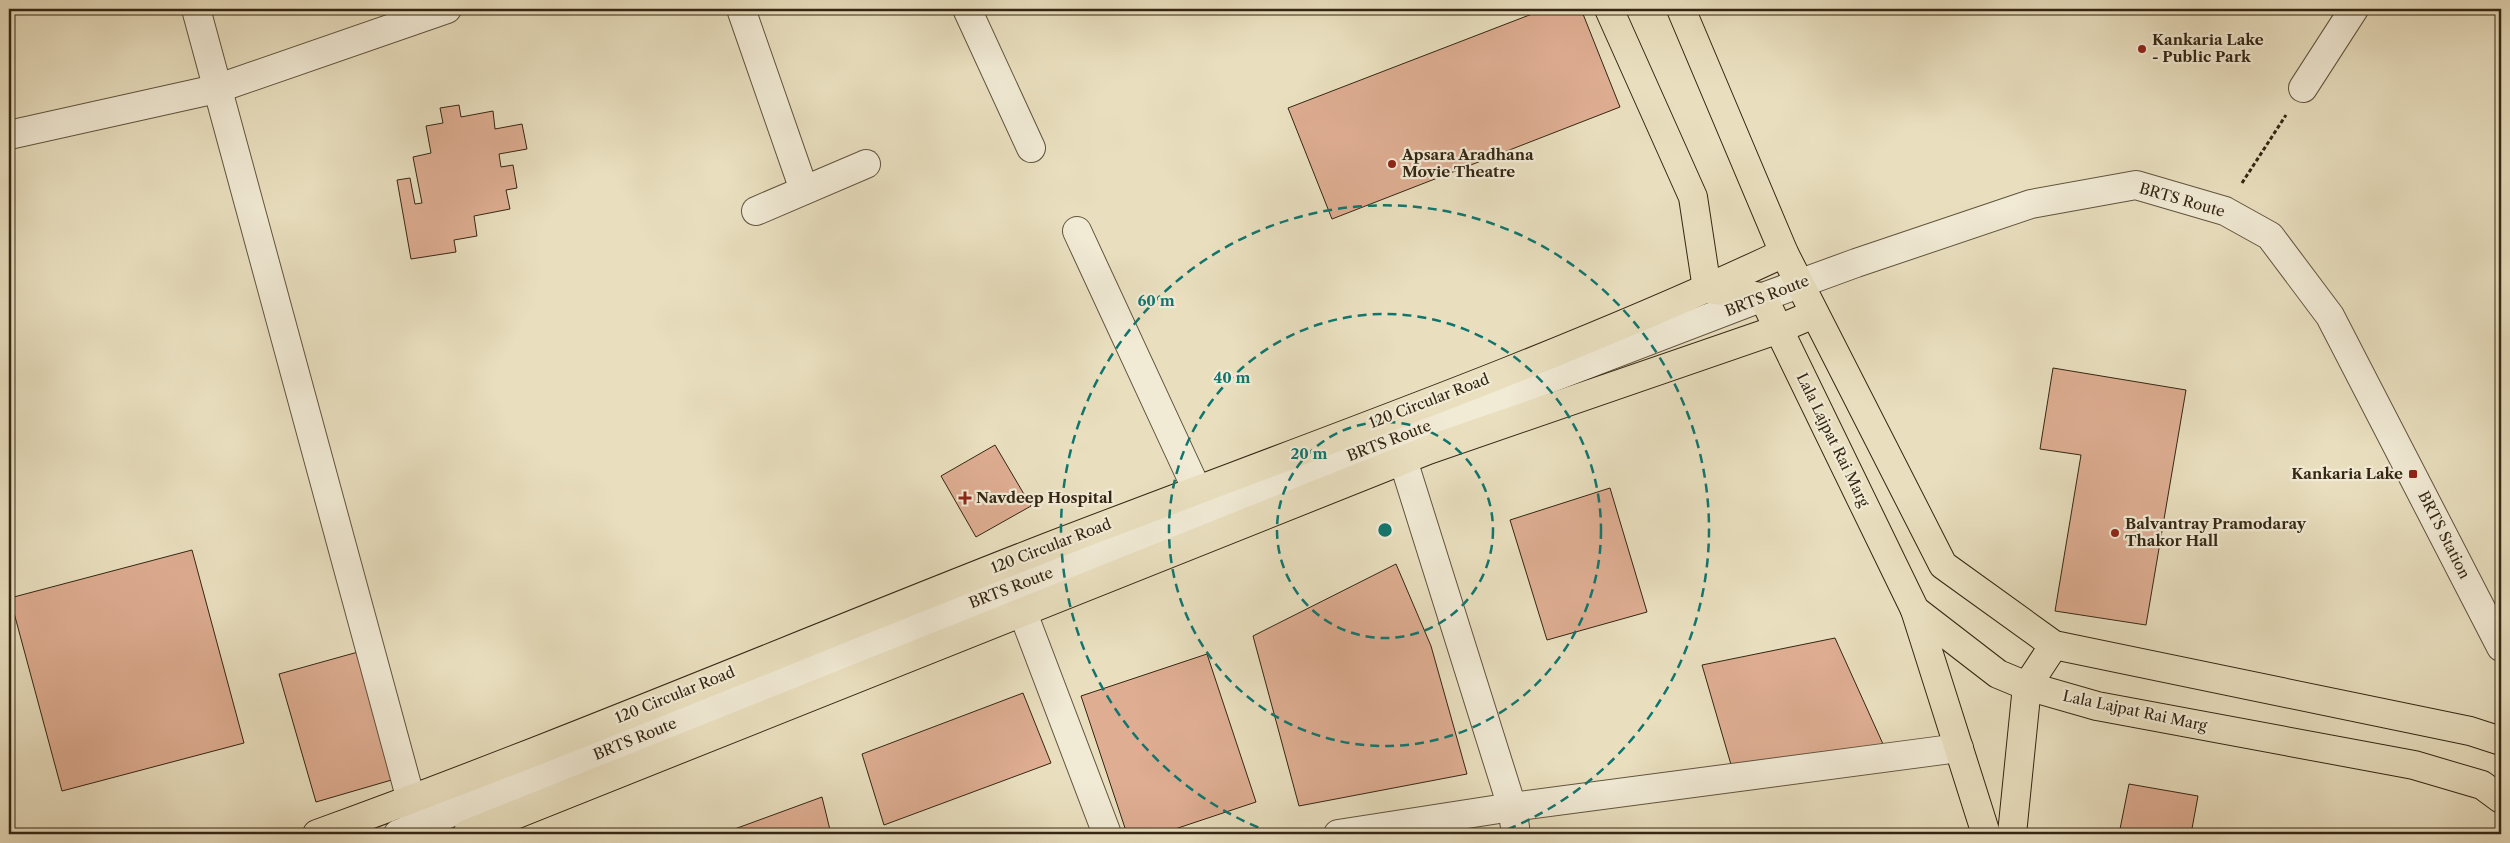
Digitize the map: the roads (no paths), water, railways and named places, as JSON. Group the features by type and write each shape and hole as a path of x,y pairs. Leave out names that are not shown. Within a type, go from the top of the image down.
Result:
{"main road":[{"path":"1609,9 1693,197 1707,289 1763,297"},
{"path":"1681,9 1784,253 1943,564 2054,645 2470,731 2501,741"},
{"name":"120 Circular Road","path":"316,834 411,800 897,606 1580,342 1707,289 1784,253"},
{"name":"Lala Lajpat Rai Marg","path":"1763,297 1915,610 1998,674 2027,686 2097,706 2414,765 2482,785 2501,799"},
{"path":"467,834 1403,460 1814,314"},
{"path":"1915,610 1986,834"},
{"path":"2012,834 2027,686 2054,645"}],"street":[{"path":"196,9 216,89 411,800 410,832"},
{"path":"9,135 216,89 412,15 447,9"},
{"path":"741,9 804,190"},
{"path":"967,9 1031,148"},
{"path":"2303,88 2354,9"},
{"path":"756,210 866,164"},
{"name":"BRTS Route","path":"410,832 894,634 1246,495 1763,297 2031,204 2136,185 2225,211 2270,236 2330,316"},
{"path":"1077,231 1197,490"},
{"name":"BRTS Station","path":"2330,316 2501,647"},
{"path":"1403,460 1512,807 1516,834"},
{"path":"1023,613 1107,834"},
{"path":"1338,834 1512,807 1959,748"}],"place":[{"name":"Kankaria Lake - Public Park","path":"2142,49"},
{"name":"Apsara Aradhana Movie Theatre","path":"1392,164"},
{"name":"Kankaria Lake","path":"2413,474"},
{"name":"Navdeep Hospital","path":"965,498"},
{"name":"Balvantray Pramodaray Thakor Hall","path":"2115,533"}]}
